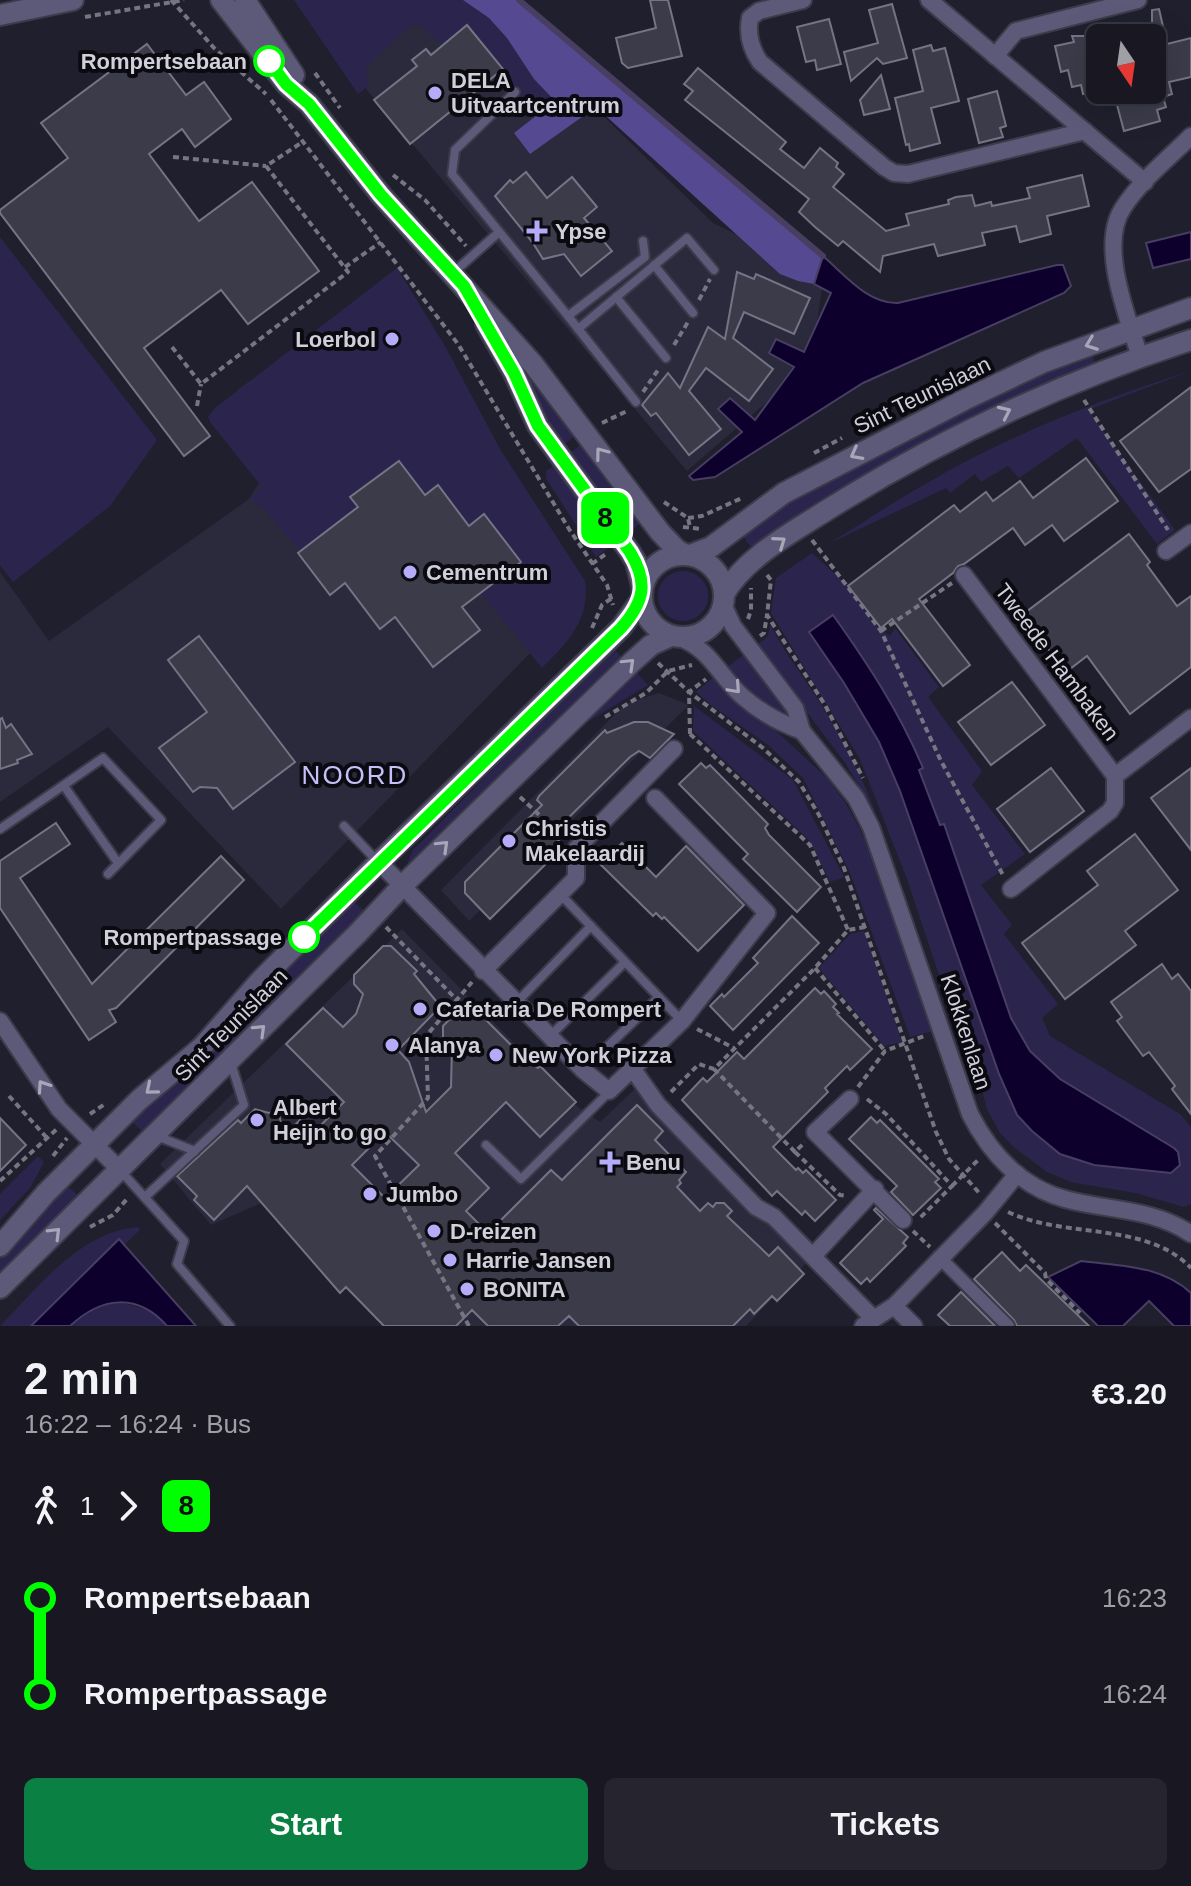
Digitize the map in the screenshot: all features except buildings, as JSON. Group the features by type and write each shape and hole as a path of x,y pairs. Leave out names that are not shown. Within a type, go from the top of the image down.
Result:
{"street":[{"path":"0,7 20,0"},
{"path":"221,0 286,84 309,104 381,195 533,364 660,532 677,550 703,560 714,569 721,581 724,599"},
{"path":"245,0 296,78 309,104"},
{"path":"803,0 759,11 750,18 748,29 753,52 760,62 894,173 908,174 1085,131"},
{"path":"929,0 1145,182"},
{"path":"995,56 1016,31 1138,0"},
{"path":"0,15 73,10"},
{"path":"1140,357 1113,256 1115,223 1123,206 1191,136"},
{"path":"458,280 514,373 538,426 636,562 651,622 675,637 688,637 707,630 720,614 735,578 755,559 889,471 979,424 1046,394 1191,340"},
{"name":"Sint Teunislaan","path":"688,555 711,547 784,493 874,444 1044,362 1191,308"},
{"path":"1171,547 1191,533"},
{"path":"642,593 649,573 659,562 672,556 688,555"},
{"name":"Tweede Hambaken","path":"964,575 1115,776 1115,803 1110,811 1011,889"},
{"name":"Sint Teunislaan","path":"0,1246 46,1193 139,1100 202,1047 259,982 379,862 621,628 642,593"},
{"name":"Klokkenlaan","path":"724,599 733,626 795,708 802,731 856,798 871,827 970,1114 990,1147 1017,1174 1040,1189 1065,1199 1139,1212 1191,1233"},
{"name":"Sint Teunislaan","path":"0,1288 641,652 660,639 675,637"},
{"name":"Klokkenlaan","path":"675,637 703,650 741,695 777,722 802,731"},
{"name":"Tweede Hambaken","path":"1115,776 1191,718"},
{"path":"483,971 576,878 576,849 674,749"},
{"path":"379,862 549,1037 609,1091 682,1021 767,913 640,785"},
{"path":"0,1021 68,1119 119,1169"},
{"path":"632,1068 658,1105 756,1207 774,1217 813,1256 868,1322 894,1306 1017,1174"},
{"path":"850,1099 815,1132 871,1193 903,1220"},
{"path":"813,1256 871,1193"},
{"path":"939,1257 1008,1326"},
{"path":"894,1306 914,1326"}],"lane":[{"path":"515,92 455,150 452,174 636,402"},
{"path":"458,280 498,233"},
{"path":"578,329 687,238 714,270"},
{"path":"568,316 645,257 643,241"},
{"path":"654,265 693,313"},
{"path":"616,297 666,358"},
{"path":"0,829 103,758 161,820 108,874"},
{"path":"64,786 118,863"},
{"path":"344,826 379,862"},
{"path":"560,894 682,1021"},
{"path":"516,1004 591,926"},
{"path":"549,1037 625,962"},
{"path":"583,1070 659,997"},
{"path":"145,1197 244,1105 230,1059"},
{"path":"486,1145 521,1179 609,1091"},
{"path":"153,1135 195,1151"},
{"path":"119,1169 184,1241 177,1264 230,1326"}],"path":[{"path":"73,10 184,0"},
{"path":"172,2 215,49 257,83 458,344 569,529 607,585 621,628"},
{"path":"173,157 266,166 304,141"},
{"path":"197,406 201,384 348,272 266,166"},
{"path":"345,267 381,242"},
{"path":"636,402 693,313 714,270"},
{"path":"172,347 201,384"},
{"path":"1081,394 1171,547"},
{"path":"718,509 734,530"},
{"path":"688,518 690,527"},
{"path":"810,539 881,631 941,761 1011,889"},
{"path":"755,559 771,580 767,615 825,705 866,784"},
{"path":"881,631 964,575"},
{"path":"641,652 763,748 799,782 819,815 844,868 936,1132 949,1159 1045,1273 1046,1279 1080,1313"},
{"path":"689,692 690,734 810,845 848,930"},
{"path":"518,796 576,849"},
{"path":"375,915 456,999"},
{"path":"714,1069 815,968 848,930 865,927"},
{"path":"815,968 885,1051"},
{"path":"469,1326 375,1156 428,1098 426,1036 483,971"},
{"path":"682,1021 734,1048"},
{"path":"943,1030 885,1051 857,1089 886,1114 952,1186"},
{"path":"658,1105 699,1064 714,1069 840,1195 871,1193"},
{"path":"9,1096 47,1138"},
{"path":"0,1181 68,1119"},
{"path":"795,1152 815,1132"},
{"path":"939,1257 910,1227 990,1147"},
{"path":"988,1208 1023,1219 1145,1241 1175,1252 1191,1268"}],"shaded area":[{"path":"294,0 463,0 489,18 507,38 533,79 556,101 535,117 501,75 505,71 492,56 473,46 480,40 467,24 444,43 437,41 420,25 411,26 365,67 369,85 358,94"},
{"path":"433,0 493,0 592,105 713,223 824,277 815,335 768,401 687,471 356,77 380,41"},
{"path":"463,0 519,0 823,256 814,284 780,274 596,107 530,154 514,133 555,101 534,79 507,38 489,18"},
{"path":"1191,232 1191,259 1153,268 1146,243"},
{"path":"0,237 157,440 110,506 13,582 0,565"},
{"path":"823,256 867,294 887,302 898,303 1057,265 1063,265 1071,286 1064,293 863,383 715,477 693,480 689,476 742,432 718,409 730,398 755,420 794,367 769,353 776,339 804,352 831,293 814,284"},
{"path":"397,268 445,346 500,449 585,581 581,618 568,640 542,668 480,592 520,561 485,515 469,526 438,485 425,495 399,461 351,497 362,513 301,551 261,506 249,499 262,487 208,417 215,408"},
{"path":"387,287 573,609 281,909 108,727 0,802 0,572 49,641 249,499 274,459 237,390"},
{"path":"1090,351 1096,365 755,552 741,534 867,456"},
{"path":"523,367 577,434 560,448 521,370"},
{"path":"1191,371 1088,410 1175,530 1157,544 1077,438 1019,478 1008,466 981,482 975,474 950,493 946,488 828,544 914,490 990,449 1090,406"},
{"path":"583,443 642,522 626,535 566,456"},
{"path":"556,464 615,543 596,557 546,478 546,471"},
{"path":"812,553 845,583 879,629 890,636 895,628 939,687 928,697 982,771 972,785 1025,854 981,885 1012,925 1004,934 1058,1004 1042,1018 1050,1036 1180,1114 1191,1127 1191,1204 1184,1207 1135,1193 1071,1182 1047,1172 1000,1133 987,1109 974,1059 955,1006 943,987 907,879 860,759 771,613 776,578","holes":["832,615 923,768 919,769 940,826 944,824 1011,1018 1030,1051 1060,1079 1174,1148 1094,1165 1060,1154 1017,1115 999,1074 900,791 879,742 809,632"]},
{"path":"683,571 700,579 708,596 700,613 683,621 666,613 658,596 666,579"},
{"path":"833,615 882,689 914,748 923,768 919,770 940,825 944,824 1011,1018 1030,1051 1060,1079 1174,1148 1178,1152 1180,1165 1171,1173 1094,1165 1060,1154 1017,1115 999,1074 900,791 879,742 809,632"},
{"path":"770,624 839,735 877,816 844,761 756,646 768,636"},
{"path":"613,647 623,659 409,867 413,850"},
{"path":"745,654 788,715 763,703 727,667"},
{"path":"634,670 648,685 574,730 521,782 509,799 505,795"},
{"path":"714,677 740,704 775,730 827,778 845,802 875,865 933,1031 910,1037 850,873 803,778 767,744 696,692"},
{"path":"659,693 689,705 469,921 441,890 625,704"},
{"path":"694,706 793,780 844,877 830,882 810,841 693,731"},
{"path":"355,903 367,913 145,1134 128,1118 334,918"},
{"path":"402,929 574,1104 600,1122 639,1085 813,1256 746,1326 383,1326 264,1202 211,1225 160,1164"},
{"path":"864,931 902,1042 884,1046 819,968 850,934"},
{"path":"38,1156 44,1162 30,1188 0,1220 0,1194"},
{"path":"66,1185 81,1198 0,1280 0,1256"},
{"path":"138,1227 140,1230 124,1245 119,1239 31,1326 0,1326 45,1279 79,1250 117,1231"},
{"path":"119,1239 196,1326 167,1326 144,1308 119,1302 94,1309 70,1326 31,1326"},
{"path":"1081,1261 1139,1268 1179,1284 1191,1293 1191,1326 1174,1326 1149,1301 1123,1326 1098,1326 1048,1277"},
{"path":"120,1302 151,1311 167,1326 70,1326 93,1310"}],"waterway":[{"path":"519,0 823,256"}],"bus line":[{"name":"8","path":"269,61 286,84 309,104 381,195 464,286 514,373 538,426 630,552 642,586 641,600 621,628 304,937"}],"place":[{"name":"Rompertsebaan","path":"269,61"},
{"name":"DELA Uitvaartcentrum","path":"435,93"},
{"name":"Ypse","path":"537,231"},
{"name":"Loerbol","path":"392,339"},
{"name":"Cementrum","path":"410,572"},
{"name":"Christis Makelaardij","path":"509,841"},
{"name":"Rompertpassage","path":"304,937"},
{"name":"Cafetaria De Rompert","path":"420,1009"},
{"name":"Alanya","path":"392,1045"},
{"name":"New York Pizza","path":"496,1055"},
{"name":"Albert Heijn to go","path":"257,1120"},
{"name":"Benu","path":"610,1162"},
{"name":"Jumbo","path":"370,1194"},
{"name":"D-reizen","path":"434,1231"},
{"name":"Harrie Jansen","path":"450,1260"},
{"name":"BONITA","path":"467,1289"}],"district":[{"name":"NOORD","path":"355,775"}]}
